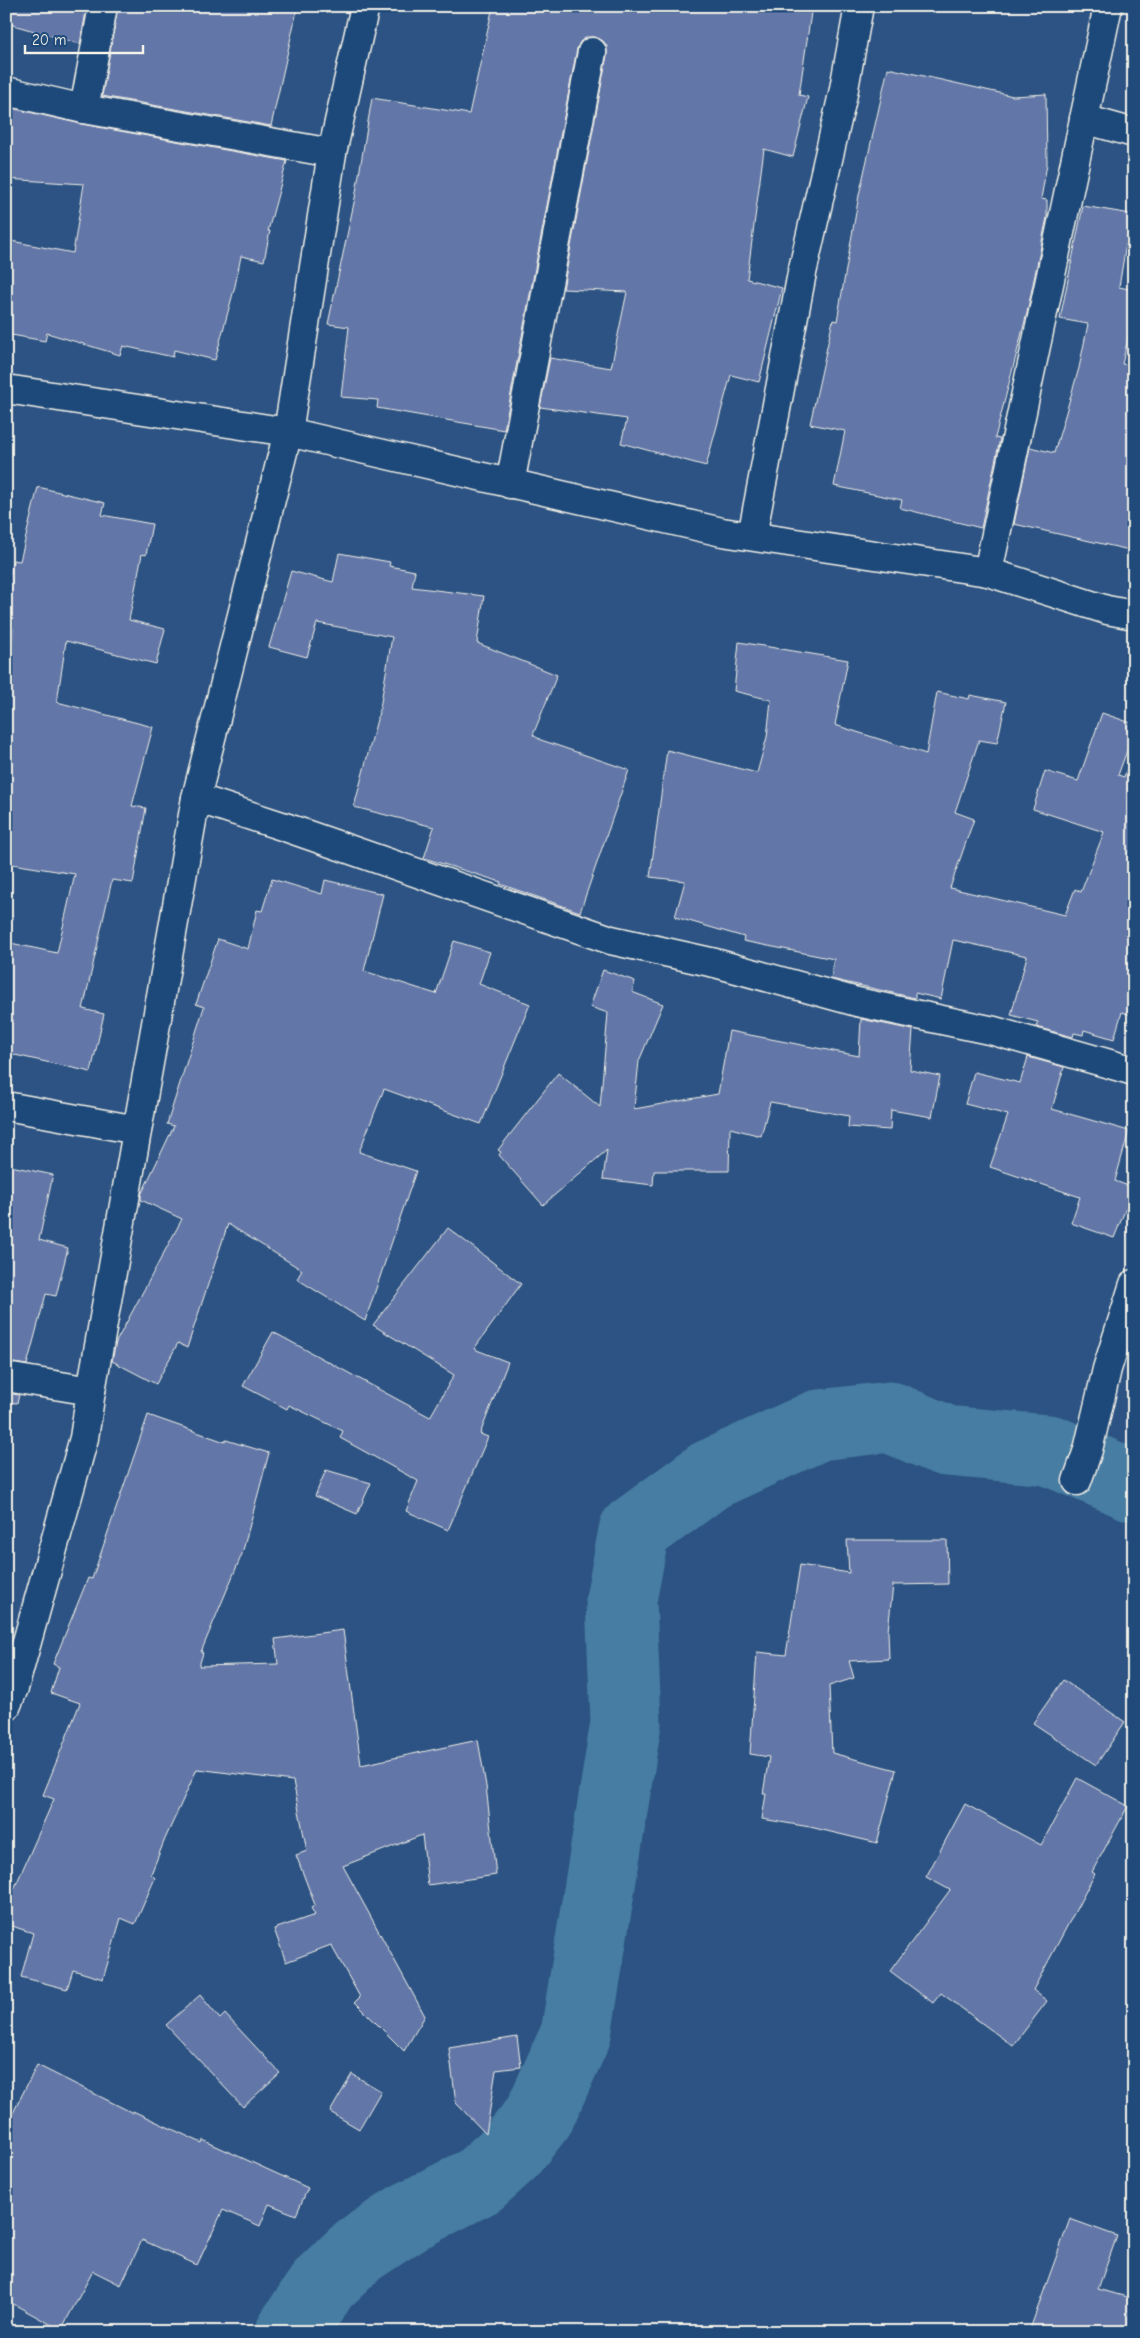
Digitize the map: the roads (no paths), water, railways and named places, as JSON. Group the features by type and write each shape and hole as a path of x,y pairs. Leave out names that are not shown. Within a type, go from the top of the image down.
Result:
{"street":[{"path":"84,109 103,6"},
{"path":"9,1694 84,1438 196,798 288,432 332,153 365,6"},
{"path":"752,536 802,273 843,94 859,6"},
{"path":"988,572 1108,6"},
{"path":"510,484 592,52"},
{"path":"6,91 84,109 332,153"},
{"path":"1084,119 1134,133"},
{"path":"6,389 288,432 722,532 988,572 1107,610 1134,615"},
{"path":"196,798 611,940 715,964 857,1002 994,1031 1134,1072"},
{"path":"6,1106 137,1130"},
{"path":"1077,1481 1088,1450 1107,1369 1134,1284"},
{"path":"6,1377 91,1391"}],"waterway":[{"path":"291,2332 324,2283 359,2250 407,2218 479,2181 509,2154 539,2116 576,2034 626,1723 621,1600 634,1531 710,1475 819,1425 890,1417 946,1441 1049,1450 1134,1486"}]}
